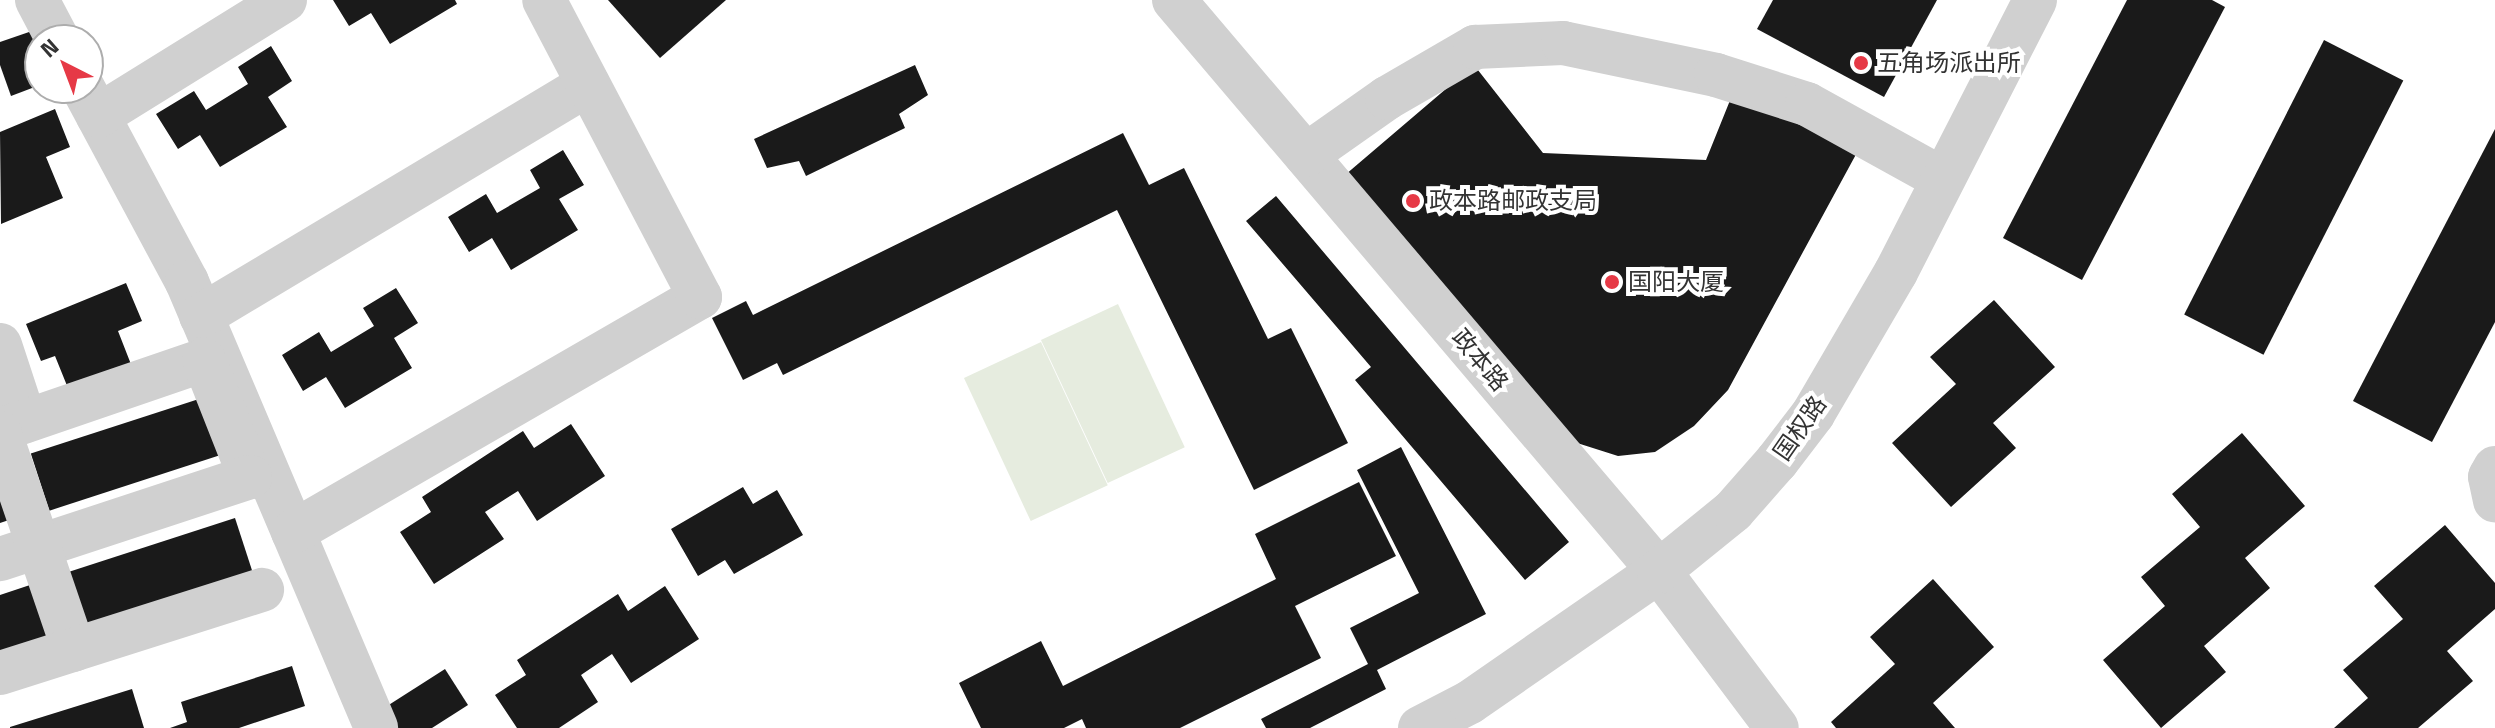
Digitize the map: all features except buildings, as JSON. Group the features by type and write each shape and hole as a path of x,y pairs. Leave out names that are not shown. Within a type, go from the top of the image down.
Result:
{"street":[{"path":"37,0 50,24"},
{"path":"104,95 285,0"},
{"path":"293,532 700,297 544,0"},
{"name":"政本路","path":"1174,0 1659,571 1777,728"},
{"name":"国权路","path":"1420,728 1470,702 1659,571 1733,511 1813,414 1896,272 2035,0"},
{"path":"1306,155 1387,98 1475,47 1563,43 1716,75 1807,104 1943,179"},
{"path":"201,316 588,84"},
{"path":"92,104 187,282 376,728"},
{"path":"0,345 19,553 74,650"},
{"path":"8,428 204,360 250,477 19,553"},
{"path":"2495,468 2490,477 2495,500"},
{"path":"0,673 262,590"}],"shaded area":[{"path":"1118,304 1185,447 1108,483 1041,340"},
{"path":"1041,342 1108,485 1031,521 964,378"}],"place":[{"name":"五角场派出所","path":"1861,63"},
{"name":"政本路邮政支局","path":"1413,201"},
{"name":"国阳大厦","path":"1612,282"}]}
